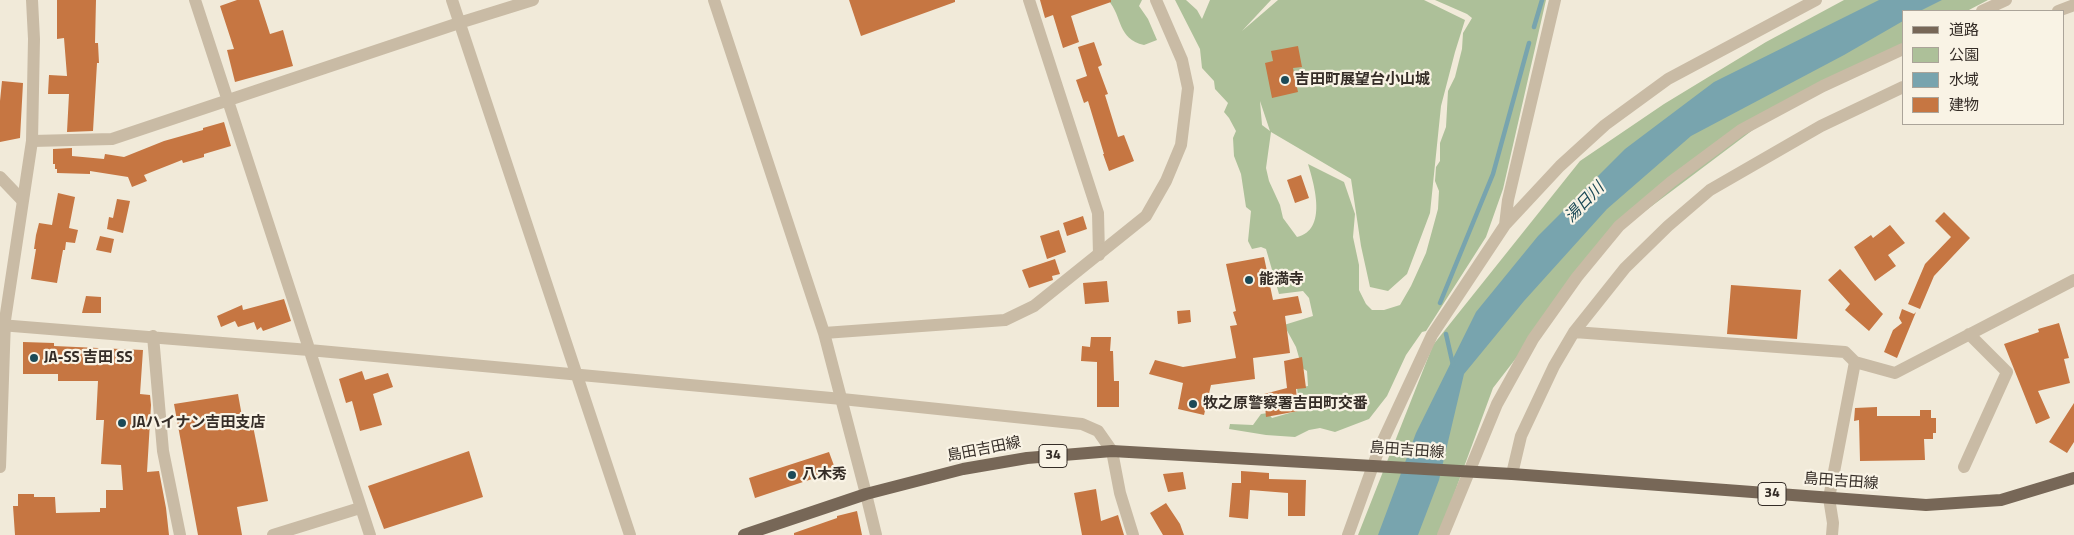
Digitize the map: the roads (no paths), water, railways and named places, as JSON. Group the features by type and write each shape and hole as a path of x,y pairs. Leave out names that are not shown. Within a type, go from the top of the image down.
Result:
{"main road":[{"name":"島田吉田線","path":"744,535 866,494 963,469 1027,458 1112,451 1512,474 1926,505 2001,500 2074,478"}],"street":[{"path":"0,467 2,325 32,141 34,39 32,0"},
{"path":"195,0 370,535"},
{"path":"452,0 630,535"},
{"path":"32,141 112,139 533,0"},
{"path":"714,0 824,333 876,535"},
{"path":"1029,0 1098,213 1100,255"},
{"path":"824,333 1005,320 1034,306 1100,255 1146,216 1166,181 1181,145 1188,88 1182,60 1156,0"},
{"path":"1505,225 1508,200 1555,0"},
{"path":"1348,535 1379,449 1432,335 1505,225 1560,166 1605,125 1668,79 1816,0"},
{"path":"1984,10 2006,0"},
{"path":"2061,10 2074,5"},
{"path":"1443,535 1497,404 1533,339 1577,276 1619,226 1671,182 1741,130 1823,86 1902,49"},
{"path":"1512,474 1521,436 1554,366 1574,332 1625,268 1668,226 1710,190 1820,126 1902,87"},
{"path":"0,176 22,200"},
{"path":"1574,332 1845,352 1855,362 1895,374 2074,280"},
{"path":"2,325 309,350 842,399 1082,424 1098,431 1112,451 1120,493 1133,535"},
{"path":"1964,467 2007,372 1970,334"},
{"path":"153,336 163,451 180,535"},
{"path":"1832,535 1833,523 1829,498 1855,362"},
{"path":"273,535 360,508"}],"water":[{"name":"湯日川","path":"1879,0 1942,0 1922,10 1902,10 1902,22 1844,55 1691,136 1607,209 1524,301 1464,374 1439,480 1418,535 1378,535 1416,433 1476,312 1538,236 1625,149 1714,82"}],"waterway":[{"path":"1534,27 1542,0"},
{"path":"1440,303 1493,174 1529,43"},
{"path":"1446,334 1453,365"}],"place":[{"name":"吉田町展望台小山城","path":"1285,80"},
{"name":"能満寺","path":"1249,280"},
{"name":"JA-SS 吉田 SS","path":"34,358"},
{"name":"牧之原警察署吉田町交番","path":"1193,404"},
{"name":"JAハイナン吉田支店","path":"122,423"},
{"name":"八木秀","path":"792,475"}]}
